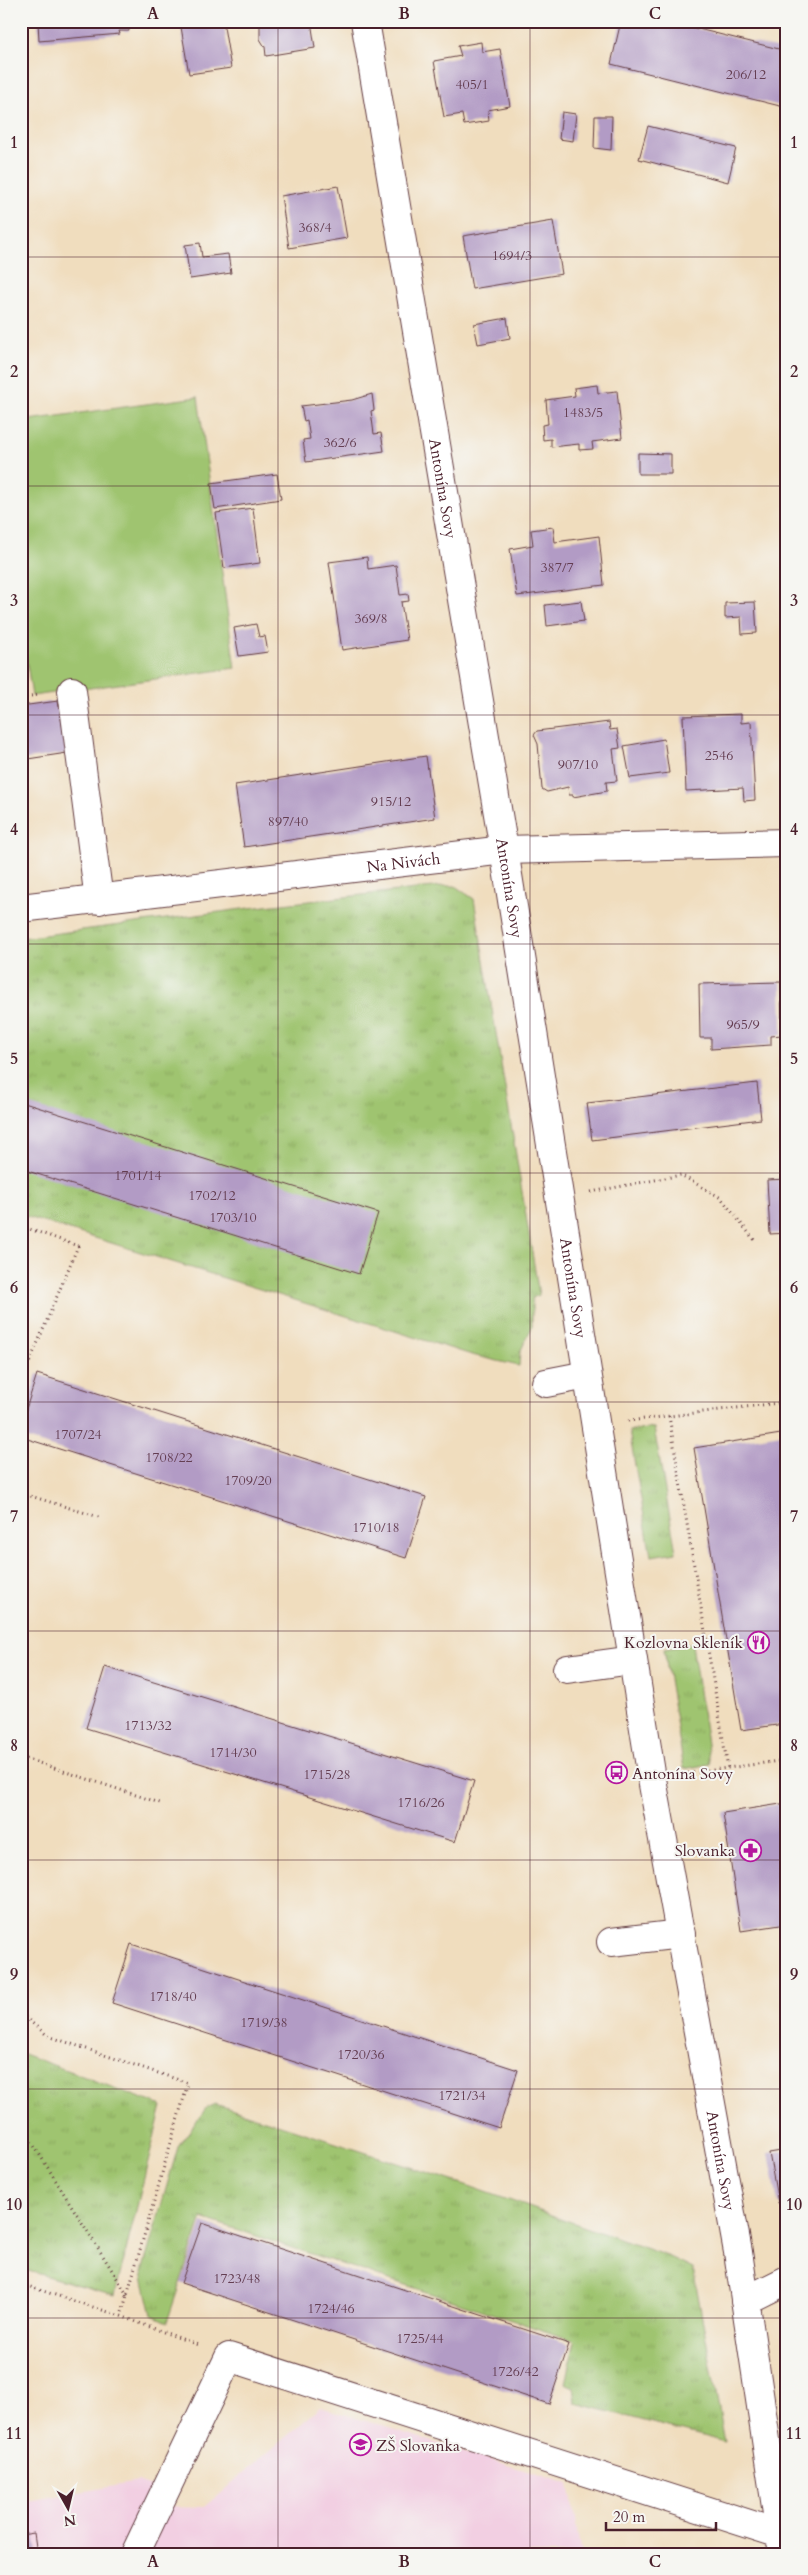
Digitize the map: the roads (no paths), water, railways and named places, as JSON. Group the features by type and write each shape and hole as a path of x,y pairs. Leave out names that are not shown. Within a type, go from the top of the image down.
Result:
{"street":[{"name":"Antonína Sovy","path":"365,21 504,850 652,1779 745,2301 781,2544"},
{"path":"72,691 98,900"},
{"name":"Na Nivách","path":"21,908 504,850 787,843"},
{"path":"546,1383 586,1374"},
{"path":"568,1669 633,1660"},
{"path":"611,1942 681,1934"},
{"path":"745,2301 787,2280"},
{"path":"135,2554 229,2357 781,2544"}],"place":[{"name":"Kozlovna Skleník","path":"759,1642"},
{"name":"Antonína Sovy","path":"616,1773"},
{"name":"Slovanka","path":"751,1850"},
{"name":"ZŠ Slovanka","path":"360,2445"}]}
